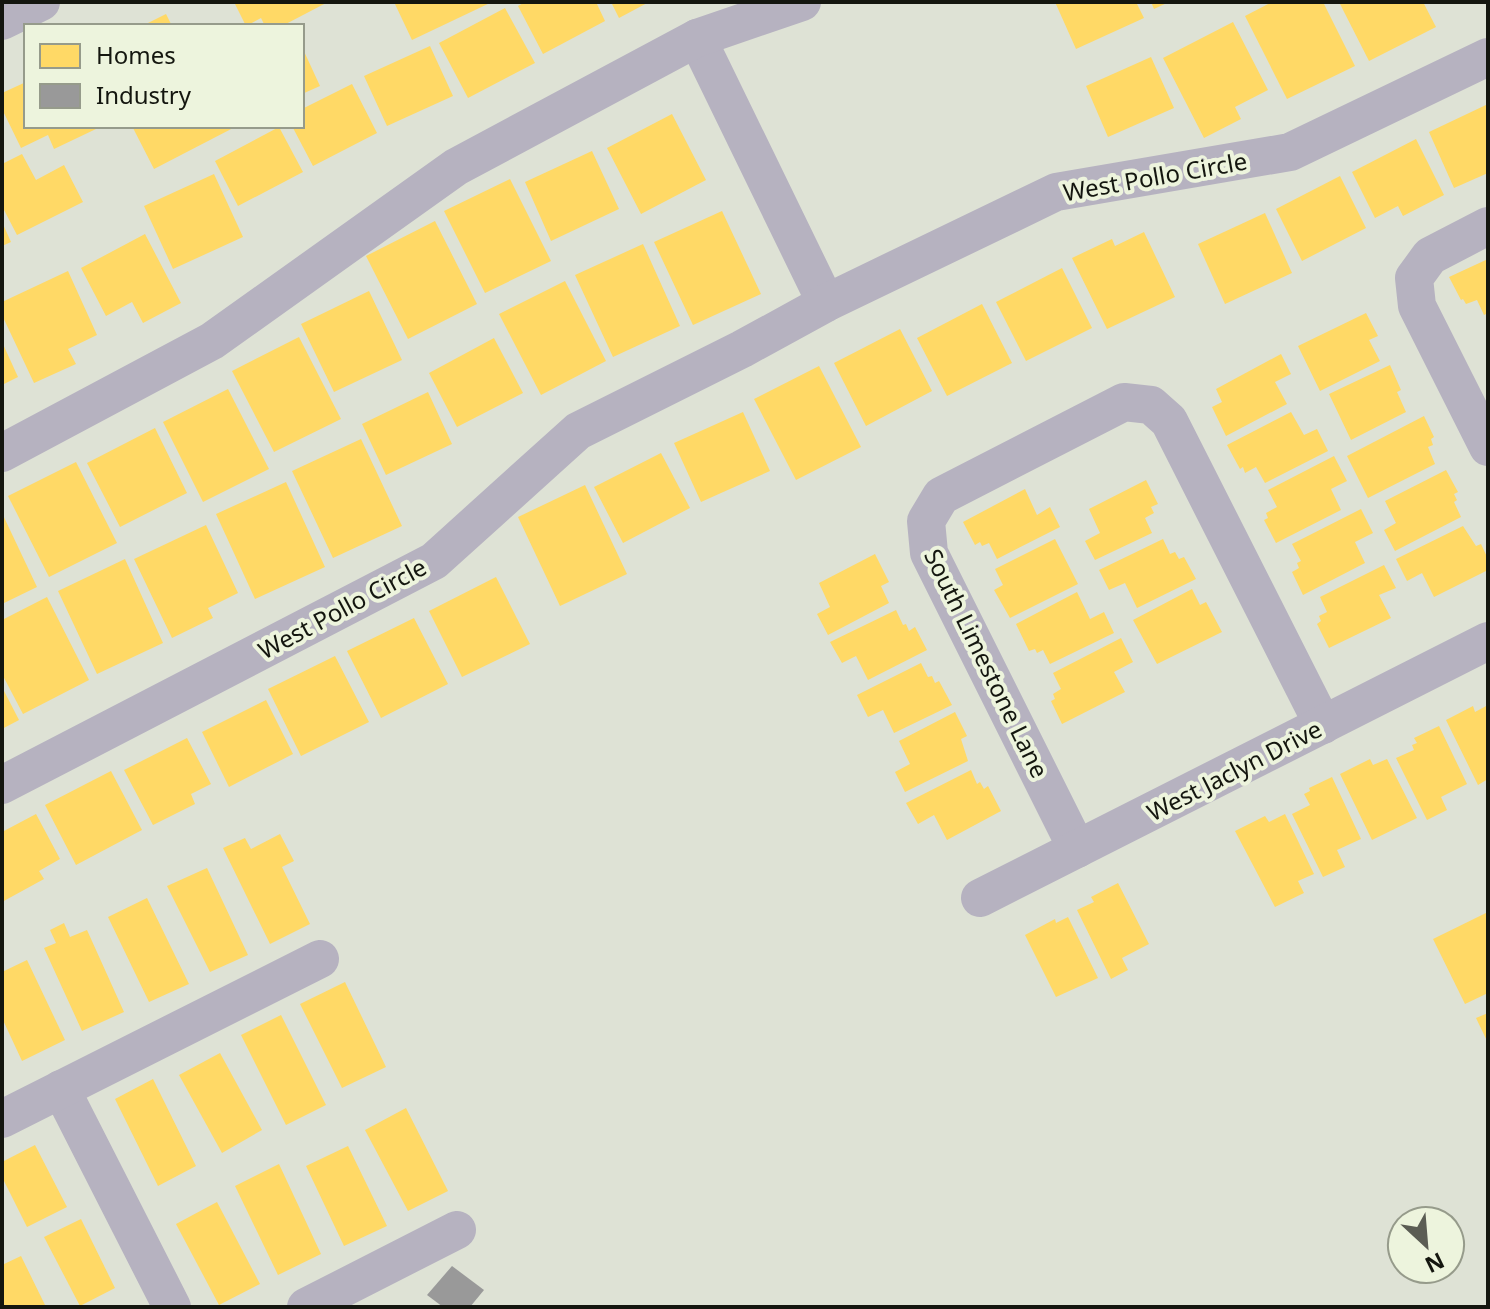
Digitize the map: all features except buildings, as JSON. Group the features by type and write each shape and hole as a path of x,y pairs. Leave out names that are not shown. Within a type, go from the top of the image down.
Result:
{"street":[{"path":"2,453 212,341 456,167 697,38 802,2"},
{"path":"697,38 826,303"},
{"name":"West Pollo Circle","path":"2,785 434,561 578,431 826,303 1056,192 1290,152 1488,57"},
{"path":"1488,226 1430,256 1414,278 1417,306 1488,447"},
{"name":"South Limestone Lane","path":"1077,849 929,553 926,521 941,496 1124,402 1151,405 1169,421 1323,725"},
{"name":"West Jaclyn Drive","path":"980,898 1488,641"},
{"path":"2,1119 320,959"},
{"path":"61,1089 167,1305"},
{"path":"306,1307 457,1230"}]}
